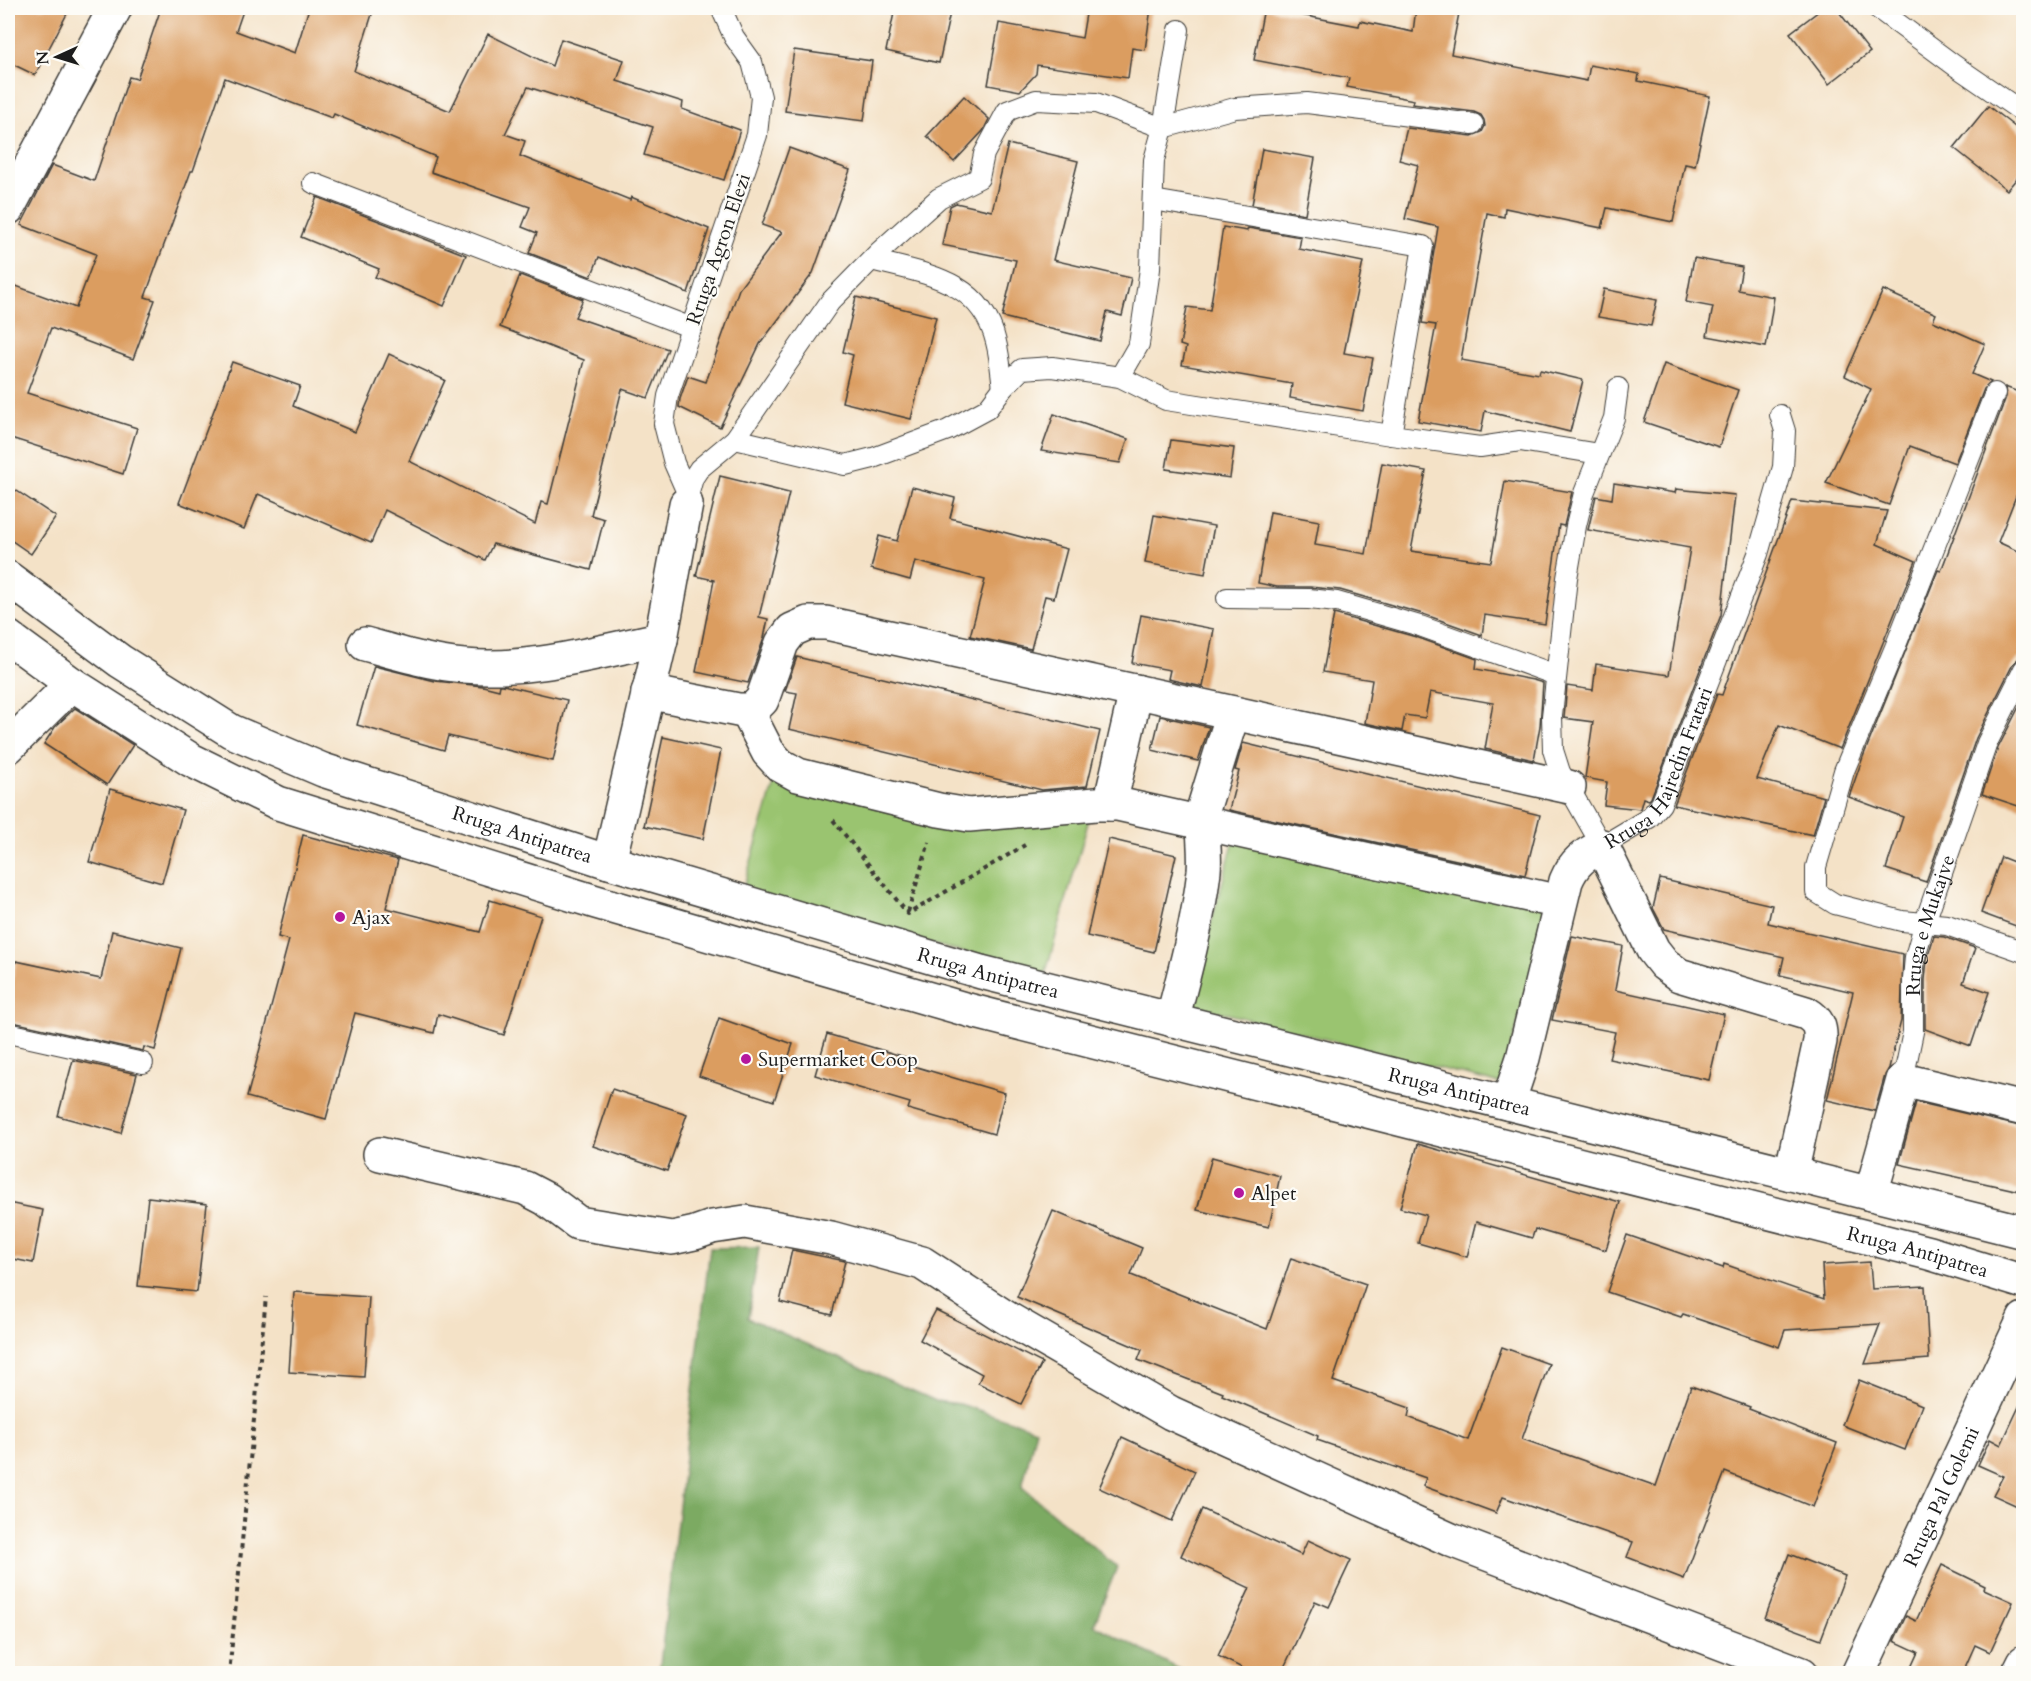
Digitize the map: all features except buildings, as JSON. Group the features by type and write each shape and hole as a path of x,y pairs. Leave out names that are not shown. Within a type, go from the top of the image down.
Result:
{"street":[{"path":"8,208 115,8"},
{"path":"609,862 660,639 687,500"},
{"name":"Rruga Antipatrea","path":"8,578 120,660 231,731 323,771 609,862 981,972 2024,1232"},
{"path":"648,692 747,711 758,707 782,643 792,630 808,622 826,623 1569,787"},
{"name":"Rruga Antipatrea","path":"8,637 72,684 191,760 278,803 596,902 968,1010 1919,1250 2024,1282"},
{"path":"365,644 442,663 492,667 540,664 660,639"},
{"path":"8,747 72,684"},
{"path":"1110,804 1136,691"},
{"path":"747,711 768,752 780,765 798,775 939,810 969,815 1110,804 1560,902"},
{"path":"1172,1020 1191,948 1204,871 1205,849 1202,823 1204,807 1233,713"},
{"path":"1602,846 1653,950 1664,964 1688,979 1806,1012 1816,1019 1821,1031 1820,1041 1791,1174"},
{"name":"Rruga Hajredin Fratari","path":"1508,1103 1523,1058 1560,902 1571,868 1581,857 1602,846"},
{"path":"1903,1080 2024,1109"},
{"name":"Rruga e Mukajve","path":"1871,1194 1903,1080"},
{"path":"380,1154 525,1188 546,1199 578,1223 672,1238 712,1227 745,1222 831,1238 922,1263 1005,1317 1171,1413 1451,1540 1802,1674"},
{"name":"Rruga Pal Golemi","path":"1858,1674 2024,1319"},
{"path":"2018,1674 2024,1662"}],"lane":[{"name":"Rruga Agron Elezi","path":"687,500 664,424 668,396 757,135 761,98 752,62 734,37 721,8"},
{"path":"1877,8 2024,113"},
{"path":"1120,377 1139,344 1150,269 1154,160 1163,128 1179,30"},
{"path":"687,500 693,478 699,469 735,439 830,302 939,198 979,178 984,154 1007,111 1035,100 1096,103 1163,128 1235,108 1307,102 1473,124"},
{"path":"313,183 692,328"},
{"path":"1153,200 1423,246 1391,435"},
{"path":"872,260 946,280 972,296 987,317 996,341 1003,388"},
{"path":"735,439 846,465 873,458 948,430 987,409 1022,369 1052,367 1120,377 1166,400 1480,447 1520,441 1599,454"},
{"path":"1602,846 1560,772 1553,750 1552,716 1567,578 1576,526 1584,493 1614,418 1618,388"},
{"path":"1995,393 1844,771 1816,867 1816,892 1835,904 1902,921 1947,925 2024,952"},
{"name":"Rruga Hajredin Fratari","path":"1602,846 1649,818 1661,804 1758,554 1783,467 1785,430 1780,415"},
{"path":"1227,598 1309,599 1337,602 1420,626 1556,675"},
{"name":"Rruga e Mukajve","path":"1903,1080 1913,1032 1915,957 1925,922 1986,743 2024,669"},
{"path":"8,1034 143,1063"}],"path":[{"path":"798,775 908,914"},
{"path":"898,948 939,810"},
{"path":"908,914 1026,844"},
{"path":"229,1674 266,1297"}],"green space":[{"path":"777,773 977,824 1091,812 1045,975 742,892"},
{"path":"1234,840 1550,907 1501,1084 1189,1004"},
{"path":"759,1247 748,1318 936,1401 960,1404 1036,1429 1022,1487 1117,1567 1094,1625 1181,1670 1178,1673 659,1673 710,1248"}],"place":[{"name":"Ajax","path":"340,917"},
{"name":"Supermarket Coop","path":"746,1059"},
{"name":"Alpet","path":"1239,1193"}]}
